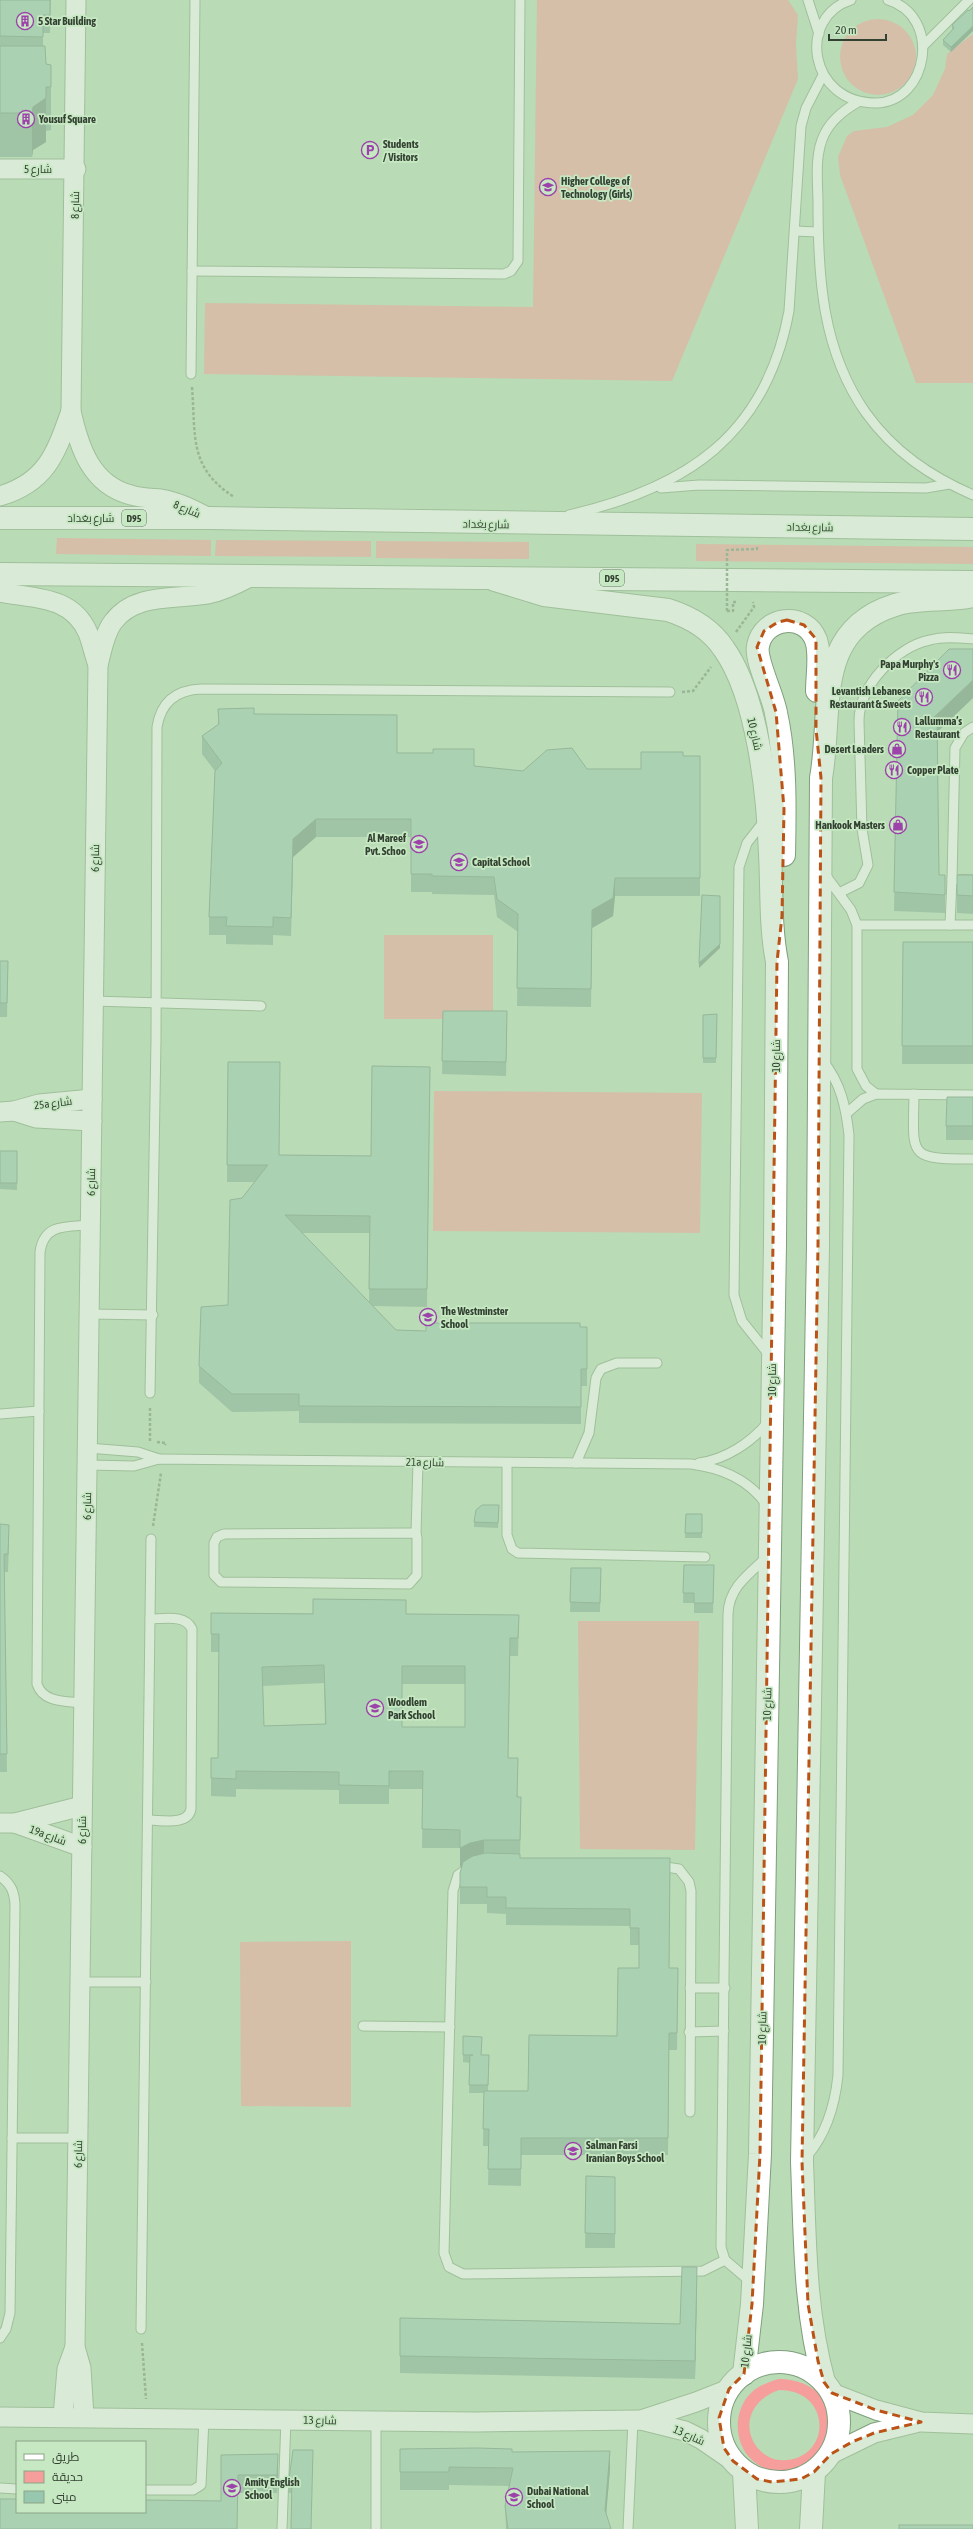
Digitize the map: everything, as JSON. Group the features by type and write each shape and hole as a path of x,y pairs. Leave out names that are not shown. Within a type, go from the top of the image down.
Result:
{"street":[{"name":"شارع 8","path":"76,0 76,169 72,411 85,457 100,478 110,486 133,496 178,503 209,518"},
{"name":"شارع 5","path":"0,169 76,169"},
{"name":"شارع 8","path":"0,496 22,487 49,463 56,453 72,411"},
{"name":"شارع بغداد","path":"0,518 209,518 519,524 973,529"},
{"name":"D95","path":"0,574 973,582"},
{"name":"شارع 6","path":"84,2417 81,2368 75,2347 98,665 108,630 119,615 128,608 148,600 208,594 222,590 250,577"},
{"name":"شارع 10","path":"486,577 544,595 668,610 681,614 705,629 724,649 731,660 746,697 759,753 768,816 772,931 777,962 772,1417 760,2154 753,2284 736,2381"},
{"name":"شارع 6","path":"0,592 47,598 68,608 87,631 98,665"},
{"path":"820,778 827,737 828,682 837,652 845,639 867,618 895,605 973,596"},
{"path":"777,962 782,916 783,780 776,712 760,664 757,647 764,631 778,622 796,621 811,631 818,647 816,741 820,778 817,1270 802,2162 808,2304 813,2340 828,2387 839,2413 838,2434 831,2454"},
{"name":"25a شارع","path":"7,1111 38,1104 92,1099"},
{"name":"25a شارع","path":"7,1111 36,1118 92,1121"},
{"name":"19a شارع","path":"8,1823 82,1806"},
{"name":"19a شارع","path":"8,1823 82,1847"},
{"name":"شارع 6","path":"63,2417 67,2369 75,2347"},
{"path":"921,2422 874,2433 831,2454 814,2472 786,2482 772,2482 757,2479 738,2466 724,2448 720,2433 719,2418 736,2381 767,2364 786,2363 804,2367 828,2387 876,2410 921,2422 973,2424"},
{"name":"شارع 13","path":"637,2420 696,2402 736,2381"},
{"name":"شارع 13","path":"0,2417 376,2420 637,2420 685,2431 701,2439 738,2466"},
{"path":"738,2466 747,2529"},
{"path":"811,2529 814,2472"}],"lane":[{"path":"191,374 195,0"},
{"path":"192,271 504,274 511,271 518,261 520,0"},
{"path":"808,0 819,34"},
{"path":"849,0 836,9 826,20 819,34 817,55 822,74 838,92 858,102 879,103 898,96 912,82 922,65 924,45 919,27 909,12 888,0"},
{"path":"924,45 970,0"},
{"path":"519,524 593,510 652,489 685,472 721,445 746,415 767,382 785,335 788,317 795,231 798,145 806,108 822,74"},
{"path":"858,102 838,115 824,135 820,146 818,232 825,316 840,366 852,390 878,428 902,453 923,469 973,496"},
{"path":"795,231 818,232"},
{"path":"652,489 699,485 926,488 949,484"},
{"path":"839,893 858,883 868,865 862,829 859,721 859,711 865,692 884,668 915,646 939,638 973,639"},
{"path":"150,1393 153,1315 157,727 163,707 170,698 180,693 201,689 670,692"},
{"path":"950,925 955,748 964,733 973,727"},
{"path":"768,816 747,843 739,866 734,1295 742,1322 772,1359"},
{"path":"819,867 851,910 857,925 857,1069 866,1086 876,1094"},
{"path":"952,879 973,880"},
{"path":"857,925 973,925"},
{"path":"93,1001 261,1006"},
{"path":"802,2162 820,2138 828,2123 835,2097 838,2075 849,1135 847,1113 837,1083 818,1053"},
{"path":"847,1113 863,1099 876,1094 973,1095"},
{"path":"914,1094 914,1140 919,1152 930,1158 973,1159"},
{"path":"83,1703 45,1697 39,1692 37,1684 41,1242 51,1230 60,1227 90,1225"},
{"path":"90,1314 153,1315"},
{"path":"576,1464 589,1433 596,1378 601,1369 616,1363 656,1363"},
{"path":"0,1414 39,1411"},
{"name":"21a شارع","path":"88,1456 134,1466 159,1459 507,1464 691,1464 707,1461 736,1449 761,1430 772,1417"},
{"name":"21a شارع","path":"88,1456 138,1452 159,1459"},
{"path":"416,1534 224,1534 217,1537 214,1543 214,1575 221,1582 409,1584 416,1575 418,1462"},
{"path":"507,1464 507,1535 508,1543 518,1553 705,1557"},
{"name":"21a شارع","path":"691,1464 712,1468 737,1477 761,1497 770,1510"},
{"path":"141,2329 151,1539"},
{"path":"753,2284 724,2260 721,2247 729,1604 735,1587 769,1554"},
{"path":"148,1820 184,1820 190,1814 191,1809 192,1629 186,1621 181,1619 150,1619"},
{"path":"478,1865 458,1875 453,1891 444,2253 449,2267 463,2274 703,2271 724,2260"},
{"path":"649,1866 672,1866 679,1869 690,1882 690,2112"},
{"path":"0,1876 9,1882 14,1893 15,1904 10,2313 6,2329 0,2338"},
{"path":"80,1982 146,1982"},
{"path":"690,1988 725,1988"},
{"path":"362,2026 450,2027"},
{"path":"689,2032 724,2031"},
{"path":"12,2138 78,2138"},
{"path":"146,2490 193,2490 201,2485 204,2418"},
{"path":"282,2529 286,2419"},
{"path":"376,2420 376,2529"},
{"path":"628,2529 637,2420"},
{"path":"0,2488 16,2489"}],"path":[{"path":"191,374 196,442 200,461 212,480 241,502"},
{"path":"740,602 733,602 733,611 727,611 727,550 757,549"},
{"path":"748,602 754,602"},
{"path":"141,2329 147,2418"}],"highlighted area":[{"path":"787,620 804,625 816,639 816,729 821,778 818,1246 802,2162 808,2304 818,2361 824,2382 832,2393 876,2410 921,2422 874,2433 852,2442 831,2454 814,2472 801,2479 772,2482 757,2479 733,2461 724,2448 719,2418 729,2389 744,2374 752,2304 760,2154 777,962 782,916 784,809 776,712 757,647 764,631 778,622"}],"green space":[{"path":"537,0 788,0 798,15 796,45 798,79 672,381 204,374 205,303 533,307"},
{"path":"878,19 893,22 905,30 913,42 916,57 913,72 905,84 893,92 878,95 863,92 851,84 843,72 840,57 843,42 851,30 863,22"},
{"path":"973,34 973,383 916,383 840,175 838,157 847,136 854,131 887,127 913,115 933,95 945,69 947,54"},
{"path":"57,538 211,540 211,556 56,554"},
{"path":"216,540 371,541 371,557 215,556"},
{"path":"376,541 529,542 529,559 376,558"},
{"path":"696,544 973,547 973,564 696,561"},
{"path":"384,935 493,935 493,1019 384,1019"},
{"path":"434,1091 702,1093 700,1233 433,1231"},
{"path":"578,1621 699,1621 695,1850 580,1849"},
{"path":"351,1941 351,2107 241,2106 240,1942"},
{"path":"779,2379 803,2383 819,2394 829,2409 832,2426 829,2444 820,2458 805,2469 785,2473 767,2470 752,2460 741,2445 738,2426 741,2407 752,2392 765,2384","holes":["779,2390 797,2393 810,2402 817,2413 820,2426 817,2440 809,2451 796,2458 779,2460 771,2458 761,2451 753,2441 749,2424 751,2417 758,2403 771,2393"]}],"building":[{"name":"5 Star Building","path":"0,0 50,0 50,15 43,15 43,37 0,36"},
{"path":"973,7 973,26 951,47 943,40 954,28 952,25"},
{"path":"0,46 45,46 46,64 51,65 51,87 46,87 46,98 33,107 32,113 0,113"},
{"path":"949,649 973,649 973,680 931,720 937,720 939,875 945,875 945,895 894,892 898,701"},
{"path":"254,708 254,714 397,715 397,753 433,753 433,749 474,749 474,766 523,771 547,750 572,748 587,769 641,769 641,752 683,752 683,756 700,756 700,878 615,878 613,898 592,910 591,989 517,988 518,914 497,899 494,877 432,876 432,874 411,874 411,819 316,819 293,839 291,918 273,917 273,927 226,926 227,917 209,917 215,771 222,763 202,736 219,724 218,709"},
{"path":"957,875 973,875 973,896 957,895"},
{"path":"702,895 720,896 720,944 699,963"},
{"path":"903,942 973,942 973,1046 902,1046"},
{"path":"0,961 8,961 7,1003 0,1003"},
{"path":"443,1011 507,1011 506,1062 442,1061"},
{"path":"717,1014 716,1058 703,1058 703,1015"},
{"path":"228,1062 280,1062 279,1155 371,1156 372,1066 430,1067 427,1289 369,1289 370,1216 285,1215 396,1330 426,1331 426,1323 580,1323 580,1327 587,1327 587,1369 581,1369 581,1407 299,1406 299,1394 232,1394 199,1366 201,1307 228,1305 230,1200 242,1198 268,1165 227,1165"},
{"path":"947,1097 973,1097 973,1126 946,1126"},
{"path":"0,1151 17,1151 17,1183 0,1183"},
{"path":"482,1505 499,1505 498,1523 474,1522 476,1510"},
{"path":"686,1514 702,1514 702,1533 685,1533"},
{"path":"0,1524 9,1525 8,1554 4,1554 7,1754 0,1754"},
{"path":"684,1565 714,1565 713,1603 694,1603 694,1593 683,1593"},
{"path":"571,1568 601,1568 600,1603 570,1602"},
{"name":"Woodlem Park School","path":"313,1599 406,1600 406,1614 519,1615 518,1638 510,1638 508,1758 518,1758 517,1797 521,1797 520,1840 484,1840 470,1843 460,1848 460,1830 422,1829 423,1771 389,1771 389,1786 339,1785 339,1772 236,1771 236,1779 211,1778 211,1758 218,1758 219,1634 211,1634 211,1613 313,1614","holes":["324,1665 326,1724 264,1726 262,1667","402,1666 465,1666 465,1727 402,1727"]},
{"path":"486,1853 520,1854 520,1858 670,1858 669,1968 678,1968 677,2033 669,2033 668,2138 521,2138 521,2169 488,2169 489,2129 483,2129 484,2091 528,2091 529,2035 617,2036 618,1968 639,1968 639,1928 630,1928 630,1909 506,1908 506,1897 487,1897 487,1887 460,1887 460,1873 463,1862 473,1856"},
{"path":"463,2036 482,2037 481,2055 489,2055 488,2085 469,2085 470,2055 463,2055"},
{"path":"586,2176 615,2177 615,2234 585,2233"},
{"path":"682,2267 697,2267 695,2361 400,2356 400,2318 680,2324"},
{"path":"400,2449 512,2449 512,2452 610,2451 605,2510 611,2529 508,2529 505,2506 513,2468 449,2467 449,2472 400,2472"},
{"path":"293,2450 313,2450 311,2529 291,2529 292,2479 289,2479"},
{"path":"278,2454 277,2475 238,2475 237,2529 0,2529 0,2499 16,2499 16,2513 146,2513 146,2500 221,2501 221,2455"},
{"path":"899,2525 973,2525 973,2529 899,2529"}],"place":[{"name":"5 Star Building","path":"25,21"},
{"name":"Yousuf Square","path":"26,119"},
{"name":"Students / Visitors","path":"370,150"},
{"name":"Higher College of Technology (Girls)","path":"548,187"},
{"name":"Papa Murphy's Pizza","path":"952,670"},
{"name":"Levantish Lebanese Restaurant & Sweets","path":"924,697"},
{"name":"Lallumma’s Restaurant","path":"902,727"},
{"name":"Desert Leaders","path":"897,749"},
{"name":"Copper Plate","path":"894,770"},
{"name":"Hankook Masters","path":"898,825"},
{"name":"Al Mareef Pvt. Schoo","path":"419,844"},
{"name":"Capital School","path":"459,862"},
{"name":"The Westminster School","path":"428,1317"},
{"name":"Woodlem Park School","path":"375,1708"},
{"name":"Salman Farsi Iranian Boys School","path":"573,2151"},
{"name":"Amity English School","path":"232,2488"},
{"name":"Dubai National School","path":"514,2497"}]}
